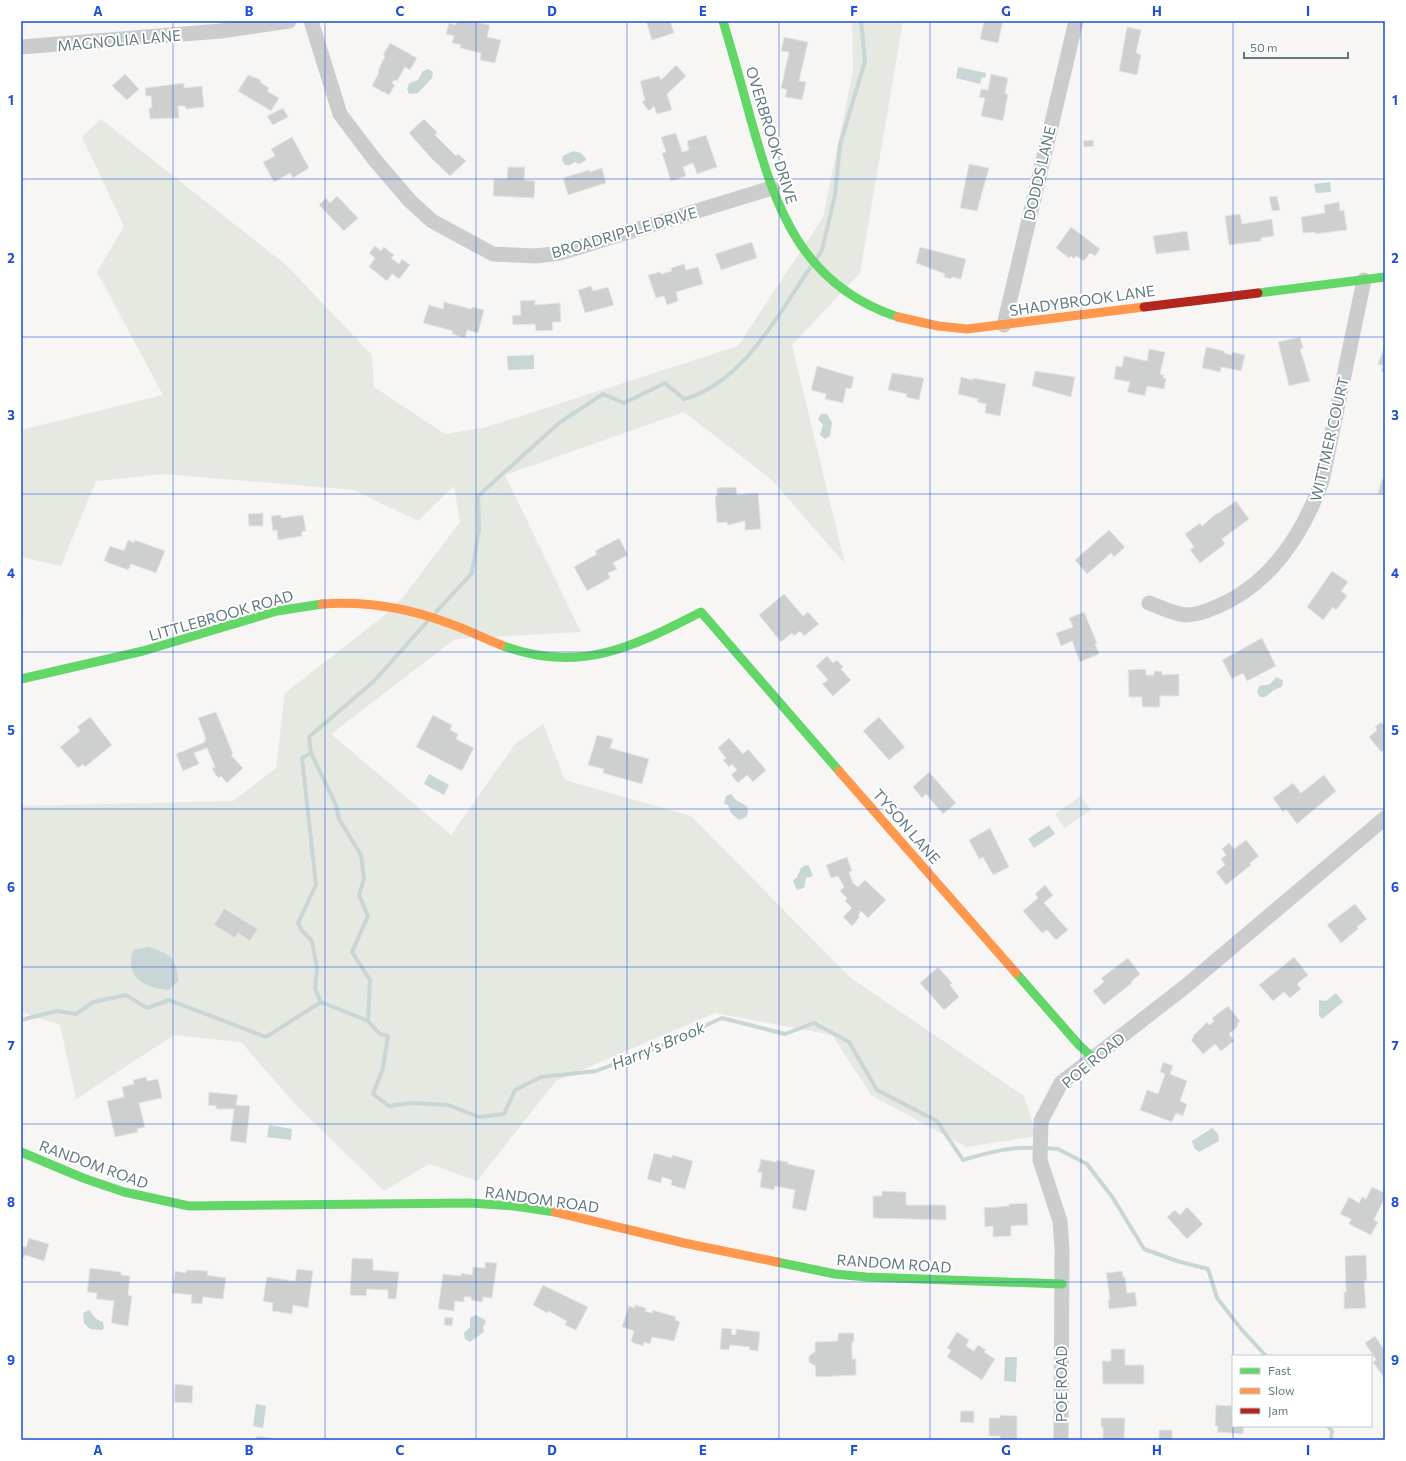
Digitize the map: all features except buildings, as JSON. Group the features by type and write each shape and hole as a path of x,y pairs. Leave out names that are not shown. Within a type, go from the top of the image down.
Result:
{"street":[{"name":"MAGNOLIA LANE","path":"21,47 221,31 288,21"},
{"name":"BROADRIPPLE DRIVE","path":"311,21 340,114 374,160 410,201 432,221 493,254 536,256 560,253 772,188"},
{"name":"OVERBROOK DRIVE","path":"723,21 772,188 784,219 805,252"},
{"name":"DODDS LANE","path":"1004,325 1076,21"},
{"name":"SHADYBROOK LANE","path":"805,252 828,277 841,288 870,307 892,317 915,324 942,328 967,329 1004,325 1182,301 1385,277"},
{"name":"WITTMER COURT","path":"1149,602 1187,615 1207,611 1226,603 1245,591 1267,573 1286,552 1300,532 1313,507 1322,481 1364,280"},
{"name":"LITTLEBROOK ROAD","path":"21,679 128,656 266,614 300,606 334,603 368,605 422,615 441,620 506,648 552,658 576,658 620,650 701,612"},
{"name":"TYSON LANE","path":"701,612 1079,1045 1093,1058"},
{"name":"POE ROAD","path":"1061,1440 1062,1284 1060,1222 1040,1160 1041,1121 1061,1083 1192,981 1385,818"},
{"name":"RANDOM ROAD","path":"21,1152 63,1171 128,1195 158,1202 189,1206 426,1203 502,1205 558,1212 684,1243 835,1274 866,1277 1062,1284"}],"shaded area":[{"path":"852,21 903,21 860,273 792,345 845,564 772,480 684,412 505,475 581,632 455,639 331,734 451,835 515,744 543,724 565,780 691,816 851,978 1024,1096 1037,1136 966,1147 871,1095 832,1035 715,1013 556,1081 477,1181 429,1164 384,1191 295,1104 241,1042 174,1035 76,1099 60,1025 21,1012 21,806 233,801 276,768 285,693 385,615 404,596 460,522 454,486 418,521 354,490 164,474 96,481 61,566 21,557 21,430 163,395 97,272 124,226 82,137 101,119 286,265 372,355 374,387 445,434 487,427 738,346 823,217 853,72"},
{"path":"958,67 986,73 985,78 982,77 980,84 956,78"},
{"path":"428,69 433,72 432,78 418,93 409,94 407,89 409,83 418,80 423,71"},
{"path":"573,151 581,153 586,160 579,164 575,162 570,165 565,165 562,160 563,156"},
{"path":"1330,182 1331,192 1316,193 1314,184"},
{"path":"534,355 534,369 508,370 507,356"},
{"path":"821,414 827,414 832,423 830,436 825,439 820,435 823,425 818,419"},
{"path":"1276,677 1283,680 1282,687 1274,690 1265,697 1260,697 1257,692 1259,686 1270,684"},
{"path":"429,774 449,785 444,795 424,784"},
{"path":"731,794 736,800 747,806 748,813 746,817 739,820 731,813 728,805 724,804 726,796"},
{"path":"1081,796 1091,810 1065,828 1055,814"},
{"path":"1049,825 1055,834 1034,848 1028,839"},
{"path":"806,865 809,866 813,876 806,878 804,888 797,890 793,881 797,877 801,868"},
{"path":"149,947 167,955 174,962 178,981 168,990 159,989 144,983 134,974 131,960 133,950"},
{"path":"1336,993 1343,1002 1322,1019 1319,1015 1319,1000 1326,1001"},
{"path":"269,1125 292,1129 291,1140 267,1137"},
{"path":"1212,1128 1218,1134 1219,1141 1199,1152 1194,1148 1192,1141"},
{"path":"89,1310 96,1319 103,1322 104,1328 102,1330 90,1329 84,1323 83,1313"},
{"path":"475,1315 484,1319 486,1322 483,1327 484,1332 470,1342 465,1339 464,1333 470,1327 470,1318"},
{"path":"1005,1357 1017,1357 1016,1382 1004,1381"},
{"path":"256,1404 266,1406 263,1428 253,1426"}],"waterway":[{"path":"817,258 822,250 835,195 840,145 865,61 861,21"},
{"path":"436,612 472,573 479,529 478,496 559,423 603,394 624,403 665,383 684,399 705,391 724,379 757,346 810,268"},
{"path":"321,1002 315,989 317,968 312,941 302,931 298,923 316,885 302,758 311,753 309,737 374,681 427,622"},
{"path":"311,753 336,805 339,819 361,855 364,879 359,895 368,916 352,952 370,980 368,1021"},
{"name":"Harry's Brook","path":"21,1020 57,1011 76,1014 93,1002 126,995 147,1008 169,1000 266,1037 321,1002 368,1021 380,1034 388,1036 383,1068 373,1094 389,1106 410,1103 448,1105 479,1117 504,1114 515,1090 541,1077 596,1071 654,1049 722,1018 785,1034 814,1023 849,1042 877,1090 937,1121 963,1160 1008,1149 1037,1148"},
{"name":"Harry's Brook","path":"1044,1148 1058,1149 1087,1164 1113,1198 1144,1249 1177,1261 1208,1269 1217,1298 1242,1330 1265,1355"},
{"name":"Harry's Brook","path":"1329,1427 1332,1431 1331,1440"}],"traffic: fast":[{"path":"723,21 771,184 783,213 798,240 815,264 838,285 865,303 898,317"},
{"path":"1258,293 1385,277"},
{"path":"21,679 143,651 277,611 322,604"},
{"path":"501,645 529,654 555,657 580,657 604,653 628,646 676,625 701,612 839,771"},
{"path":"1016,973 1079,1045 1093,1058"},
{"path":"21,1152 83,1178 124,1192 189,1206 470,1203 514,1206 555,1212"},
{"path":"777,1262 835,1274 866,1277 1062,1284"}],"traffic: slow":[{"path":"898,317 938,326 967,329 1144,307"},
{"path":"322,604 338,603 370,605 417,613 455,625 501,645"},
{"path":"839,771 1016,973"},
{"path":"555,1212 684,1243 777,1262"}],"traffic: jam":[{"path":"1144,307 1258,293"}]}
